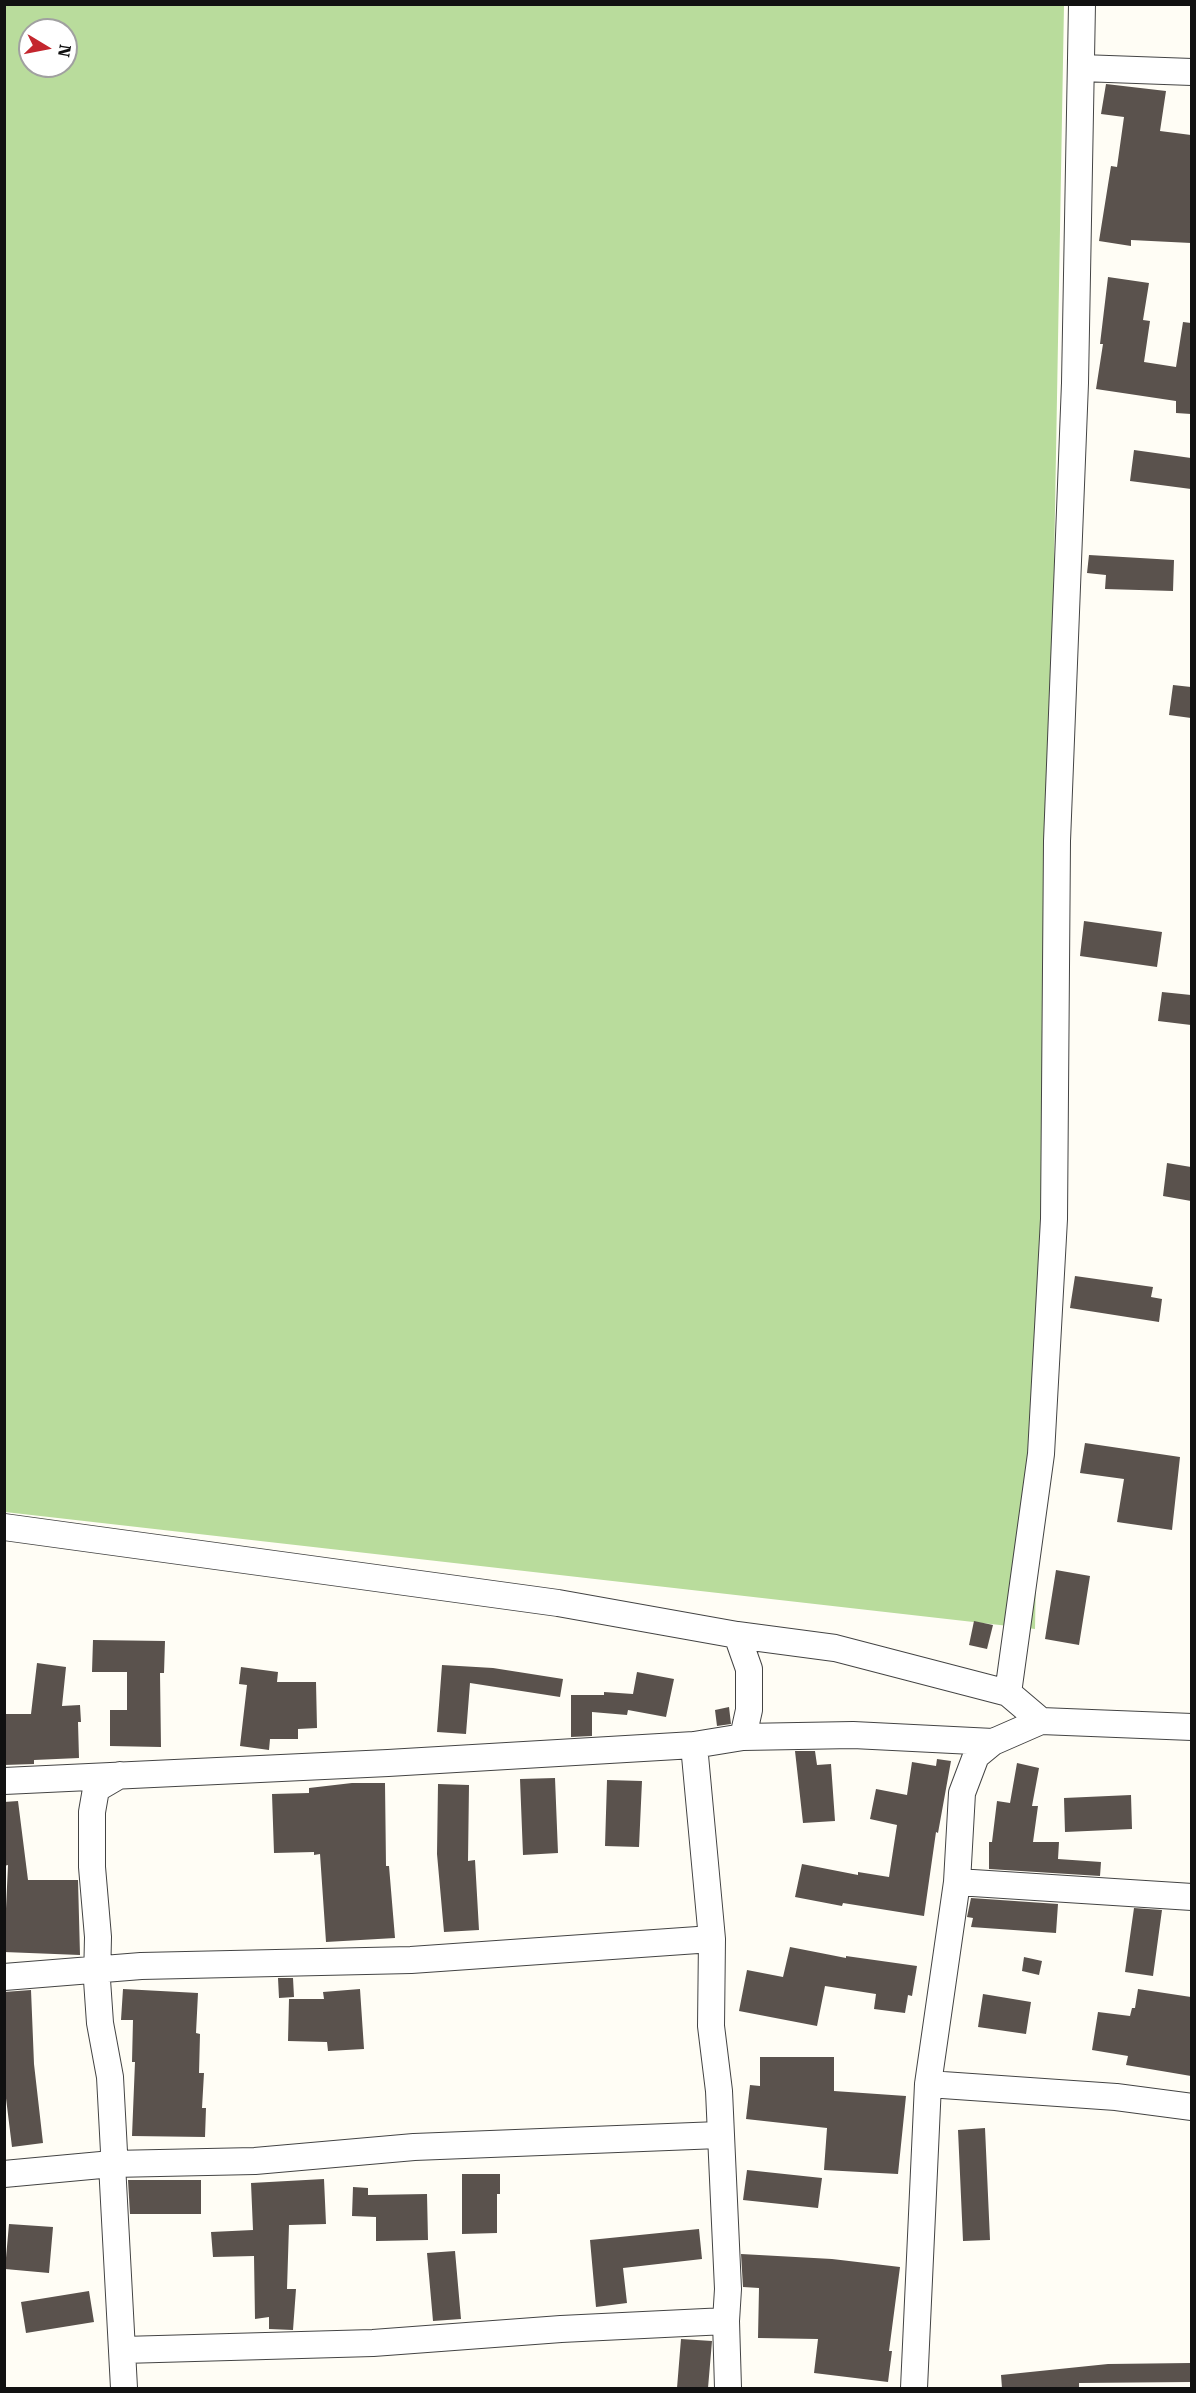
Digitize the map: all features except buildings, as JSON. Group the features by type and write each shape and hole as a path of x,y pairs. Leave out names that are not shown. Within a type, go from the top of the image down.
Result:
{"street":[{"path":"1008,1693 1041,1454 1054,1218 1057,841 1075,383 1082,4"},
{"path":"1081,68 1191,72"},
{"path":"4,1527 558,1603 737,1635 836,1648 1008,1693 1041,1721"},
{"path":"737,1635 749,1669 750,1710 743,1737"},
{"path":"914,2388 928,2084 957,1882 962,1793 976,1756 993,1742 1041,1721 1191,1727"},
{"path":"4,1781 694,1745 743,1737 853,1735 993,1742"},
{"path":"694,1745 712,1939 711,2025 719,2091 719,2135 728,2289 726,2321 728,2388"},
{"path":"120,1775 96,1789 92,1812 92,1867 98,1937 100,2023 110,2077 114,2152 112,2164 124,2388"},
{"path":"957,1882 1191,1897"},
{"path":"4,1977 141,1966 411,1960 712,1939"},
{"path":"928,2084 1116,2097 1191,2107"},
{"path":"4,2174 112,2164 255,2161 414,2148 719,2135"},
{"path":"123,2350 373,2343 561,2329 726,2321"}],"green space":[{"path":"5,5 1064,5 1035,1629 5,1512"}]}
